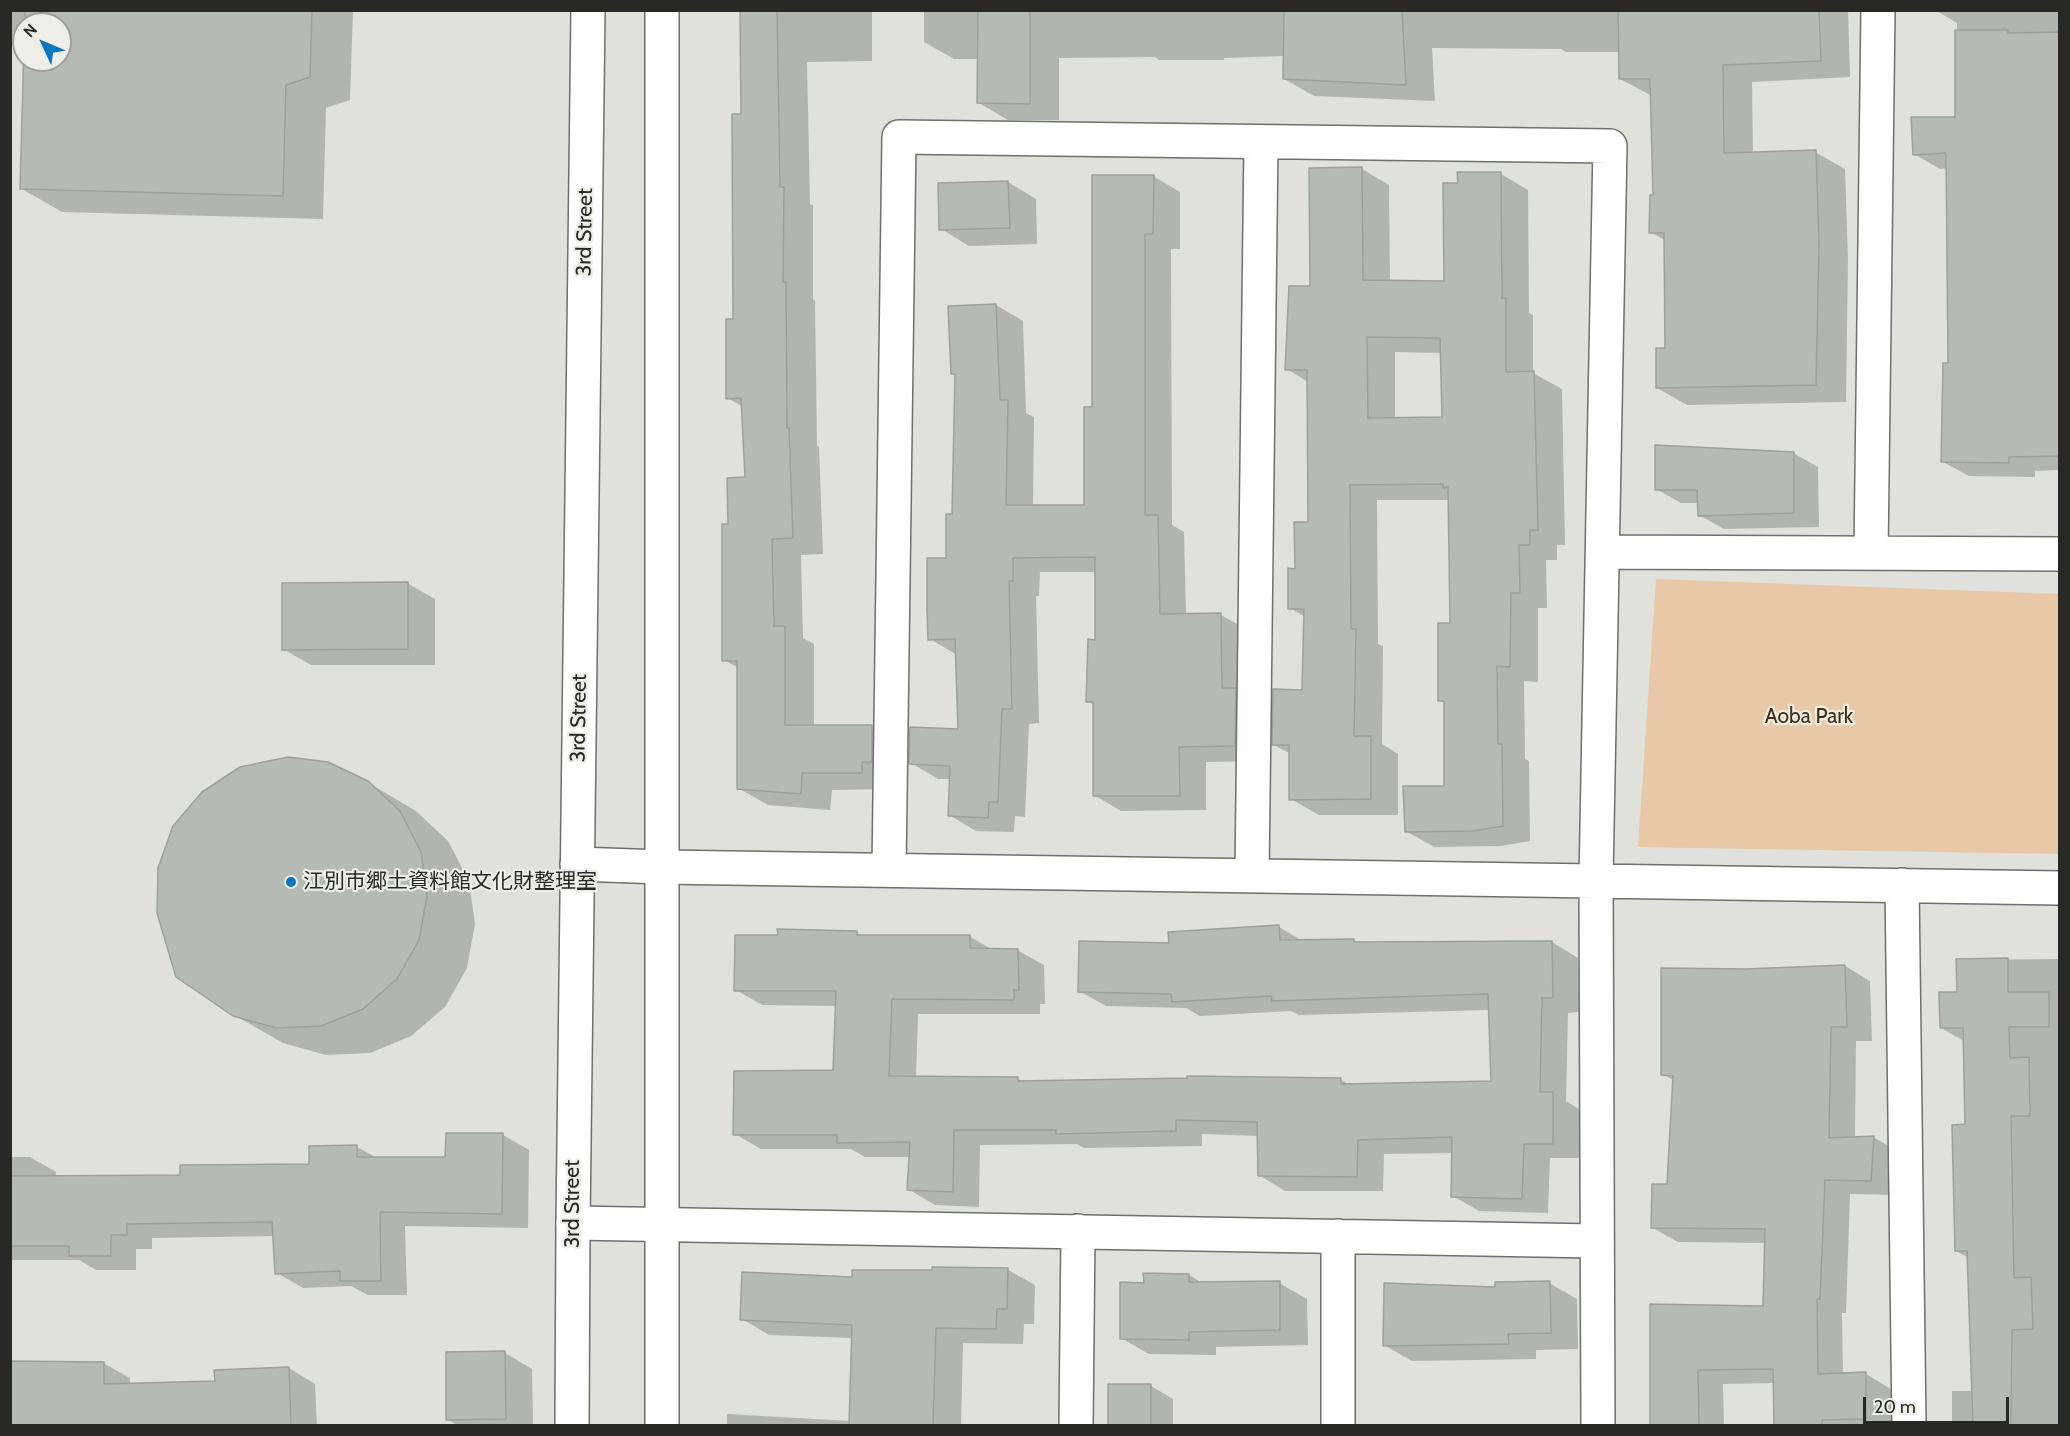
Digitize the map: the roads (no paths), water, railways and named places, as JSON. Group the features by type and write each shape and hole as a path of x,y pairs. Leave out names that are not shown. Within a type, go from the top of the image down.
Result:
{"street":[{"name":"3rd Street","path":"572,1425 588,10"},
{"path":"662,10 662,1425"},
{"path":"1870,553 1878,10"},
{"path":"889,870 899,137 1610,146 1596,880 1598,1425"},
{"path":"1252,876 1261,142"},
{"path":"1603,552 2060,554"},
{"path":"577,864 2060,888"},
{"path":"1902,885 1909,1425"},
{"path":"573,1223 1596,1241"},
{"path":"1076,1425 1078,1231"},
{"path":"1338,1236 1338,1425"}],"place":[{"name":"江別市郷土資料館文化財整理室","path":"291,882"}],"park label":[{"name":"Aoba Park","path":"1809,717"}]}
